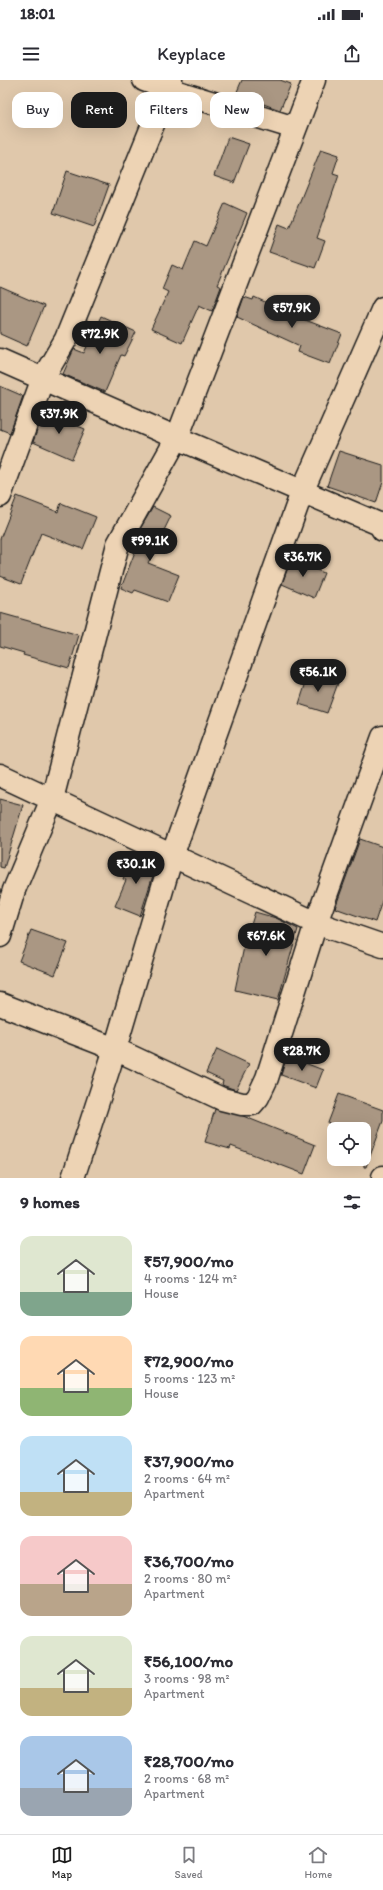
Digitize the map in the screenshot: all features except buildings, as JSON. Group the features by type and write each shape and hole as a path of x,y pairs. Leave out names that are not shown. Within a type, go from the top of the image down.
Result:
{"street":[{"path":"144,80 169,85 295,128"},
{"path":"0,936 14,890 52,799 118,544 177,438 221,328 314,80"},
{"path":"0,496 43,378 66,339 169,85"},
{"path":"73,1178 115,1049 172,856 302,492 383,308"},
{"path":"0,360 177,438 379,524 383,530"},
{"path":"0,1004 115,1049 222,1099 242,1104 252,1104 258,1097 267,1078 316,923 383,739"},
{"path":"0,775 316,923 383,946"}]}
